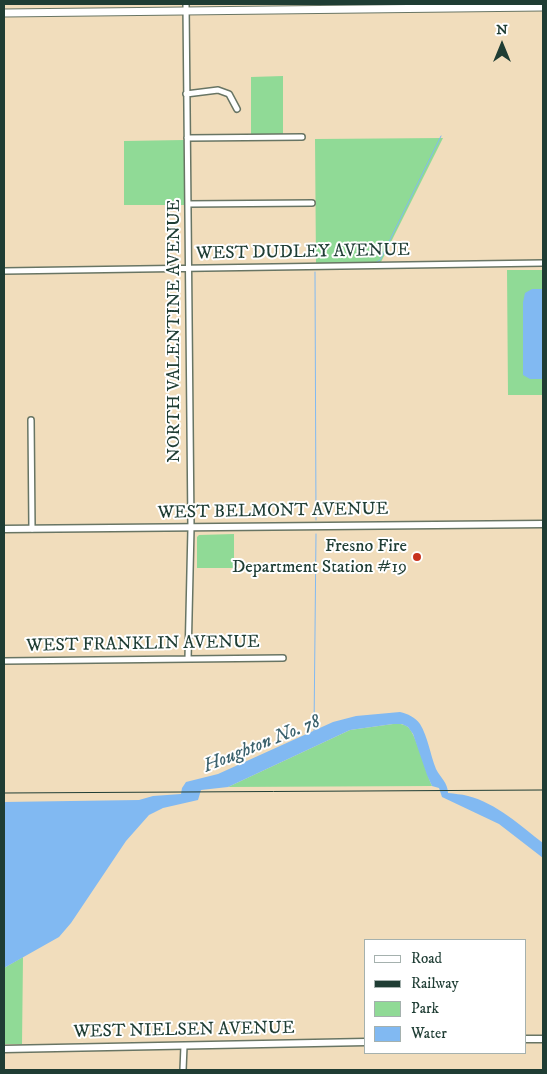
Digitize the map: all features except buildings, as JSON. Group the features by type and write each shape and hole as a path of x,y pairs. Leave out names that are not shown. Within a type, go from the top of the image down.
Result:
{"main road":[{"path":"4,13 186,7 543,7"}],"street":[{"name":"NORTH VALENTINE AVENUE","path":"186,7 190,528 188,659"},
{"path":"186,94 218,90 229,94 237,109"},
{"path":"187,138 302,137"},
{"path":"188,204 312,203"},
{"name":"WEST DUDLEY AVENUE","path":"4,271 543,263"},
{"path":"31,420 32,529"},
{"name":"WEST BELMONT AVENUE","path":"4,529 543,524"},
{"name":"WEST FRANKLIN AVENUE","path":"4,661 283,658"},
{"path":"527,1039 543,1039"},
{"name":"WEST NIELSEN AVENUE","path":"4,1049 364,1042"},
{"path":"183,1070 184,1046"}],"green space":[{"path":"283,76 283,139 251,140 251,77"},
{"path":"443,138 380,264 316,264 315,139"},
{"path":"184,140 184,205 124,205 124,141"},
{"path":"507,270 543,270 543,395 508,395"},
{"path":"234,534 234,568 197,568 197,537 199,535"},
{"path":"393,724 404,725 411,731 418,745 432,786 228,787 350,730"},
{"path":"23,957 22,1044 4,1044 4,968"}],"water":[{"path":"532,289 543,289 543,379 530,379 523,375 523,302 525,293"},
{"path":"400,712 416,719 420,724 436,769 448,789 448,793 478,799 498,809 543,843 543,858 499,824 442,797 439,788 432,786 413,734 408,727 402,724 393,724 350,730 228,787 201,790 198,800 163,808 149,815 126,841 71,923 59,937 4,968 4,802 139,800 153,796 181,794 186,782 218,774 333,722 356,716"}],"waterway":[{"path":"375,263 380,260 441,136"},
{"path":"315,272 316,520"},
{"name":"Houghton No. 78","path":"314,731 316,534"}],"railway":[{"path":"4,793 543,790"}],"place":[{"name":"Fresno Fire Department Station #19","path":"417,557"}]}
